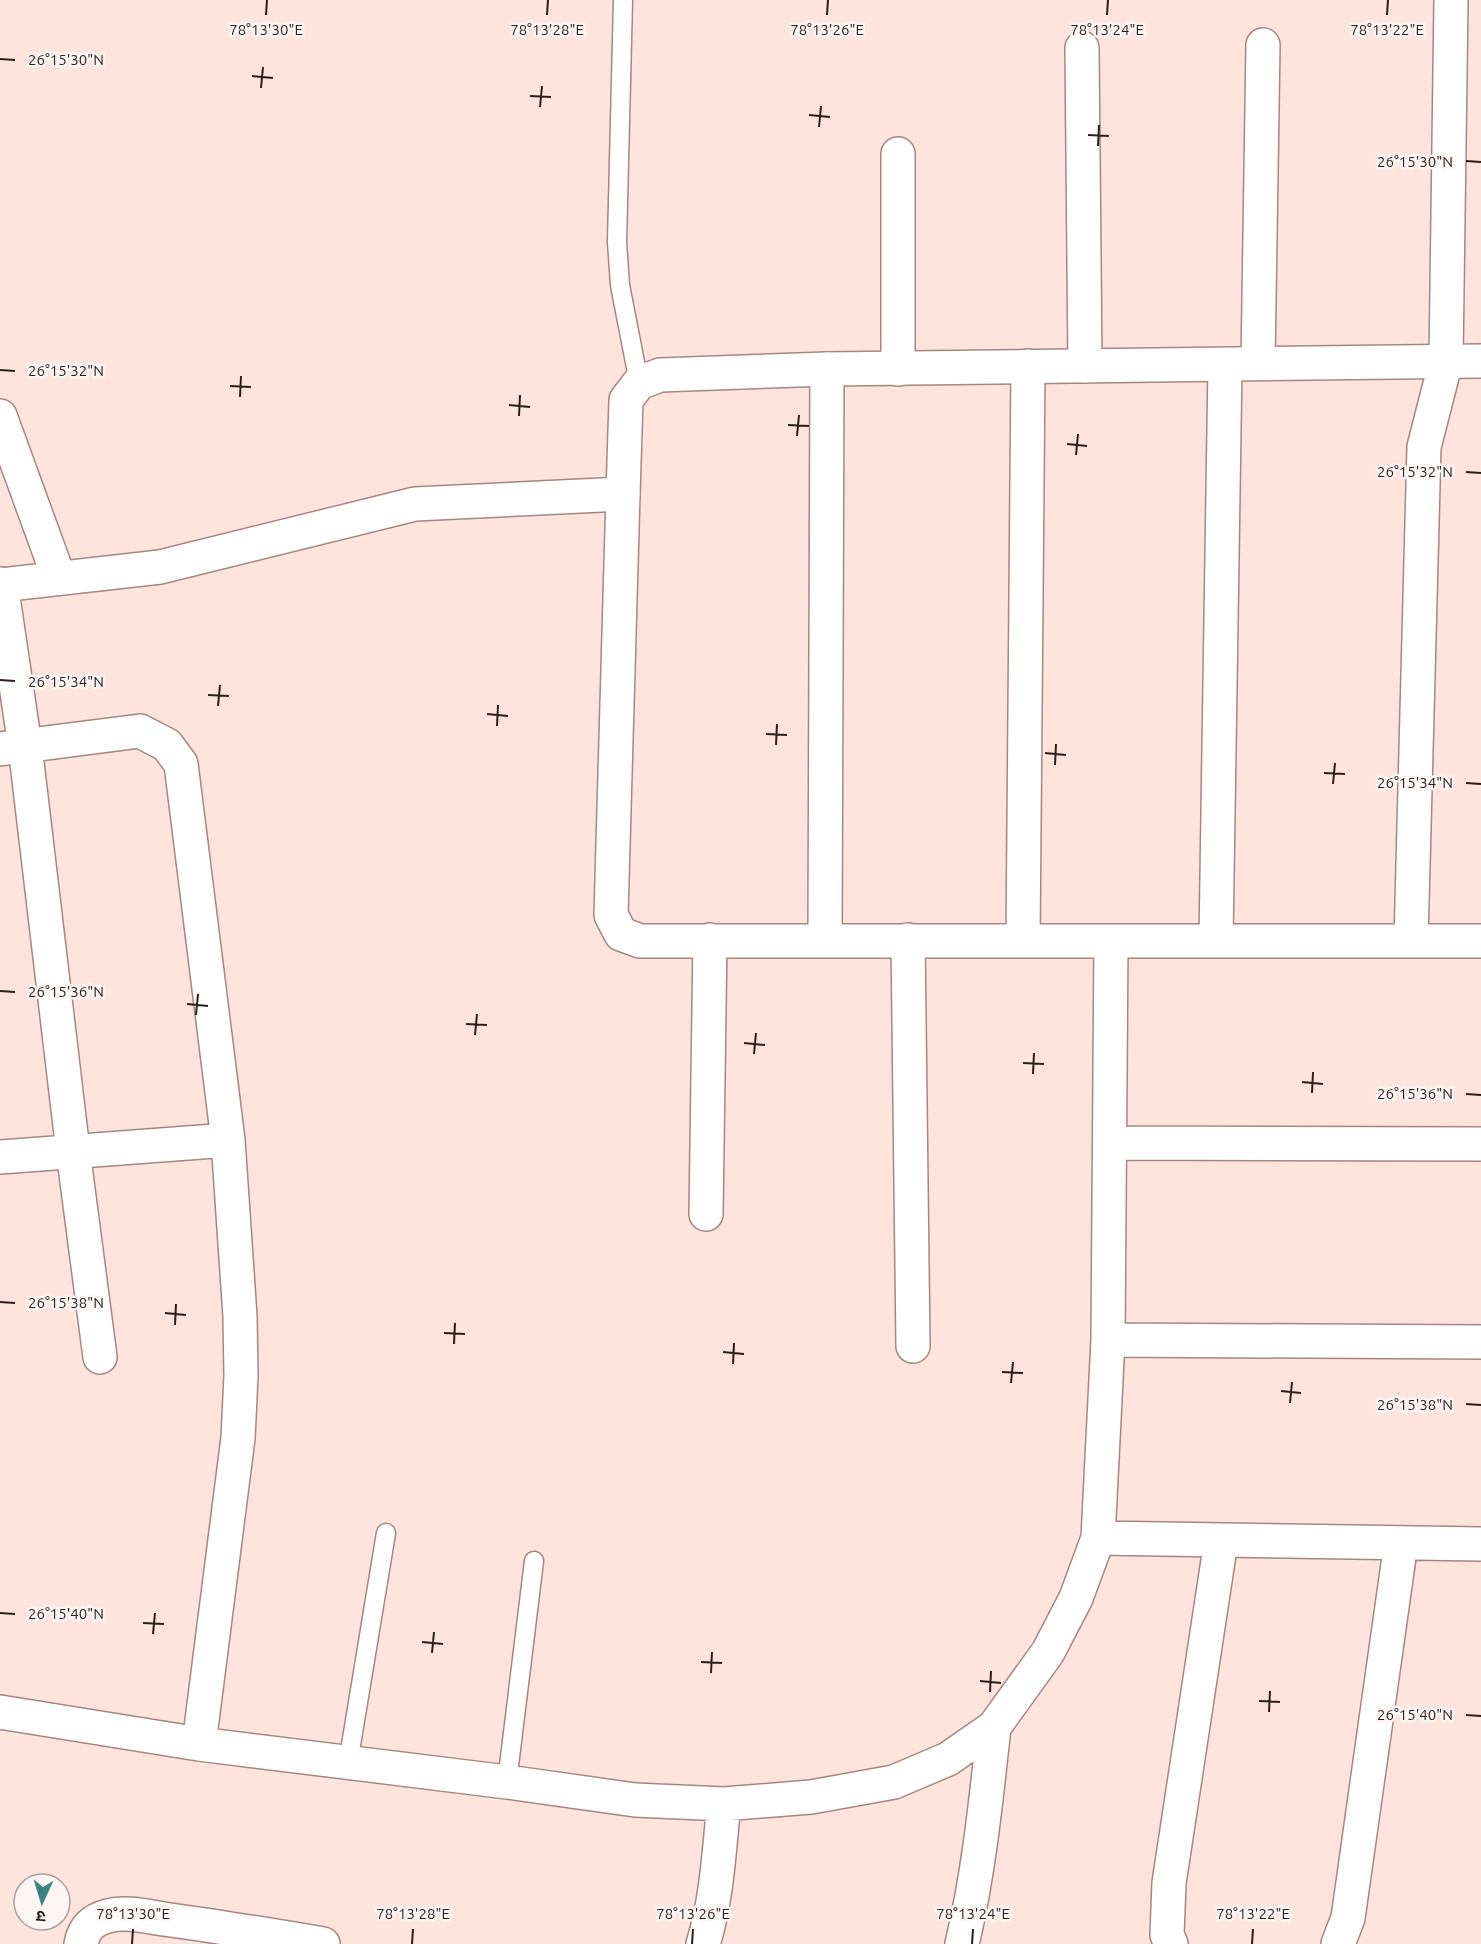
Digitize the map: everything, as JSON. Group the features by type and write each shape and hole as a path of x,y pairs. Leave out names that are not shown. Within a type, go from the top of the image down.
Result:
{"street":[{"path":"1411,941 1424,447 1446,361 1451,0"},
{"path":"1258,363 1263,45"},
{"path":"1082,48 1085,366"},
{"path":"898,154 898,369"},
{"path":"1481,361 827,369 660,375 639,383 626,400 611,915 621,934 640,941 1481,941"},
{"path":"1215,941 1225,365"},
{"path":"1023,940 1028,366"},
{"path":"825,940 827,369"},
{"path":"0,416 58,578"},
{"path":"100,1357 73,1151 13,747 0,585 160,567 415,504 623,494"},
{"path":"13,747 140,731 167,745 181,764 228,1140 240,1316 241,1376 238,1438 200,1744"},
{"path":"706,1214 710,940"},
{"path":"908,940 913,1346"},
{"path":"0,1713 200,1744 635,1800 724,1804 811,1797 894,1782 948,1759 994,1727 1048,1652 1076,1598 1098,1538 1108,1340 1111,941"},
{"path":"0,1157 228,1140"},
{"path":"1110,1143 1481,1144"},
{"path":"1108,1340 1481,1342"},
{"path":"1098,1538 1481,1544"},
{"path":"1171,1944 1167,1935 1169,1883 1221,1541"},
{"path":"1338,1944 1348,1918 1401,1543"},
{"path":"962,1944 972,1903 984,1822 994,1727"},
{"path":"703,1944 715,1882 724,1804"},
{"path":"81,1944 83,1933 93,1922 110,1915 186,1922 323,1944"}],"lane":[{"path":"623,0 617,242 620,285 639,383"},
{"path":"348,1763 386,1533"},
{"path":"507,1782 534,1561"}]}
